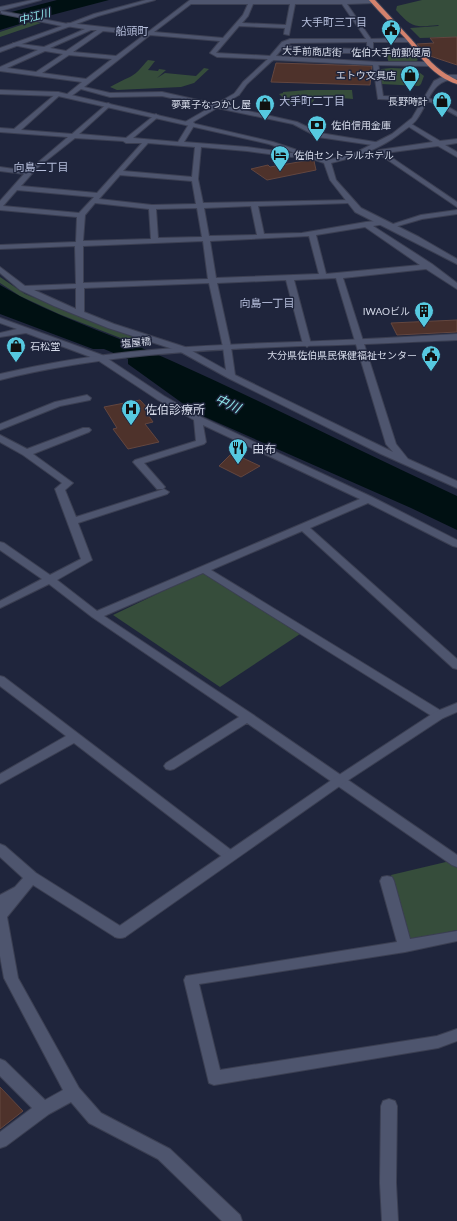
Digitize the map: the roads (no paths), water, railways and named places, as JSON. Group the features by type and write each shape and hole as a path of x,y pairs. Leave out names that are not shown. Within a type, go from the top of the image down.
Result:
{"highway":[{"path":"373,1 410,40 428,64 446,77 457,82"}],"street":[{"path":"1,11 38,0"},
{"path":"0,50 96,15 152,0"},
{"path":"68,96 190,1 344,3 373,1"},
{"path":"1,11 45,21 101,30 223,40 246,16 253,1"},
{"path":"290,41 286,38 293,3"},
{"path":"281,48 367,52 377,49 370,42 344,3"},
{"path":"238,24 288,27"},
{"path":"0,69 90,28"},
{"path":"37,74 101,30"},
{"name":"大手前商店街","path":"223,40 213,53 217,55 271,59 428,64"},
{"path":"180,144 189,123 237,94 245,83 271,59 284,43 290,41 370,42 410,40"},
{"path":"356,51 370,50 370,42"},
{"path":"15,44 67,53 116,58"},
{"path":"0,60 14,62"},
{"path":"376,63 377,84 380,98 426,99 457,114"},
{"path":"0,69 87,81"},
{"path":"0,97 68,96 271,143 327,162 353,156 379,144 408,124 414,118 436,82 446,77 457,77"},
{"path":"79,87 110,95 162,94 295,123 318,135 379,144"},
{"path":"0,92 56,96"},
{"path":"15,132 56,96"},
{"path":"0,206 29,173 108,105"},
{"path":"126,141 156,116"},
{"path":"408,124 457,155"},
{"path":"0,137 4,130 126,141 198,145 292,155 300,152"},
{"path":"381,153 457,141"},
{"path":"80,313 79,245 81,215 146,142"},
{"path":"198,145 195,179 212,280 227,347 231,376"},
{"path":"369,148 381,153 457,205"},
{"path":"327,162 333,180 350,201 366,215 391,226 457,262"},
{"path":"0,169 29,173"},
{"path":"118,173 195,179"},
{"path":"16,188 152,207 350,201"},
{"path":"254,203 261,237"},
{"path":"0,206 81,215"},
{"path":"152,207 155,241"},
{"path":"391,226 421,217 457,212"},
{"path":"0,247 79,245 312,234 382,222"},
{"path":"366,224 405,252 429,266 457,287"},
{"path":"312,234 323,276"},
{"path":"23,288 339,276 429,266"},
{"path":"0,269 23,288 111,326 182,348 231,376 457,485"},
{"path":"339,276 391,444 404,460"},
{"path":"289,277 307,344"},
{"path":"0,320 103,356 161,398 198,419 368,499 457,544"},
{"path":"0,335 26,330"},
{"name":"塩屋橋","path":"0,377 44,365 103,356 167,349 457,338"},
{"path":"0,427 58,404 87,398"},
{"path":"72,522 162,489 138,462 201,442 198,419"},
{"path":"26,453 86,430"},
{"path":"0,438 26,453 68,483 60,489 87,560 0,605"},
{"path":"96,615 368,499"},
{"path":"303,527 457,665"},
{"path":"0,545 49,579 96,615 248,717 457,862"},
{"path":"203,569 438,715"},
{"path":"0,680 230,856"},
{"path":"0,850 31,877 120,933 340,780 438,715 457,707"},
{"path":"170,766 248,717"},
{"path":"0,780 74,737"},
{"path":"31,877 0,916 11,978 73,1093 95,1118 164,1154 234,1221"},
{"path":"387,881 405,946"},
{"path":"0,901 22,888"},
{"path":"457,936 405,946 191,980 214,1078 438,1042 457,1036"},
{"path":"0,1066 43,1109"},
{"path":"0,1141 43,1109 73,1093"},
{"path":"389,1106 388,1183 390,1221"}],"water":[{"name":"中江川","path":"57,0 109,0 0,30 0,15"},
{"name":"中川","path":"0,285 42,307 208,377 457,496 457,530 411,508 196,413 128,364 128,359 104,349 93,349 0,314"}],"place":[{"name":"佐伯大手前郵便局","path":"391,46"},
{"name":"エトウ文具店","path":"410,92"},
{"name":"長野時計","path":"442,118"},
{"name":"夢菓子なつかし屋","path":"265,121"},
{"name":"佐伯信用金庫","path":"317,142"},
{"name":"佐伯セントラルホテル","path":"280,172"},
{"name":"IWAOビル","path":"424,328"},
{"name":"石松堂","path":"16,363"},
{"name":"大分県佐伯県民保健福祉センター","path":"431,372"},
{"name":"佐伯診療所","path":"131,426"},
{"name":"由布","path":"238,465"}],"district":[{"name":"大手町三丁目","path":"334,21"},
{"name":"船頭町","path":"132,30"},
{"name":"大手町二丁目","path":"312,100"},
{"name":"向島二丁目","path":"41,166"},
{"name":"向島一丁目","path":"267,302"}]}
